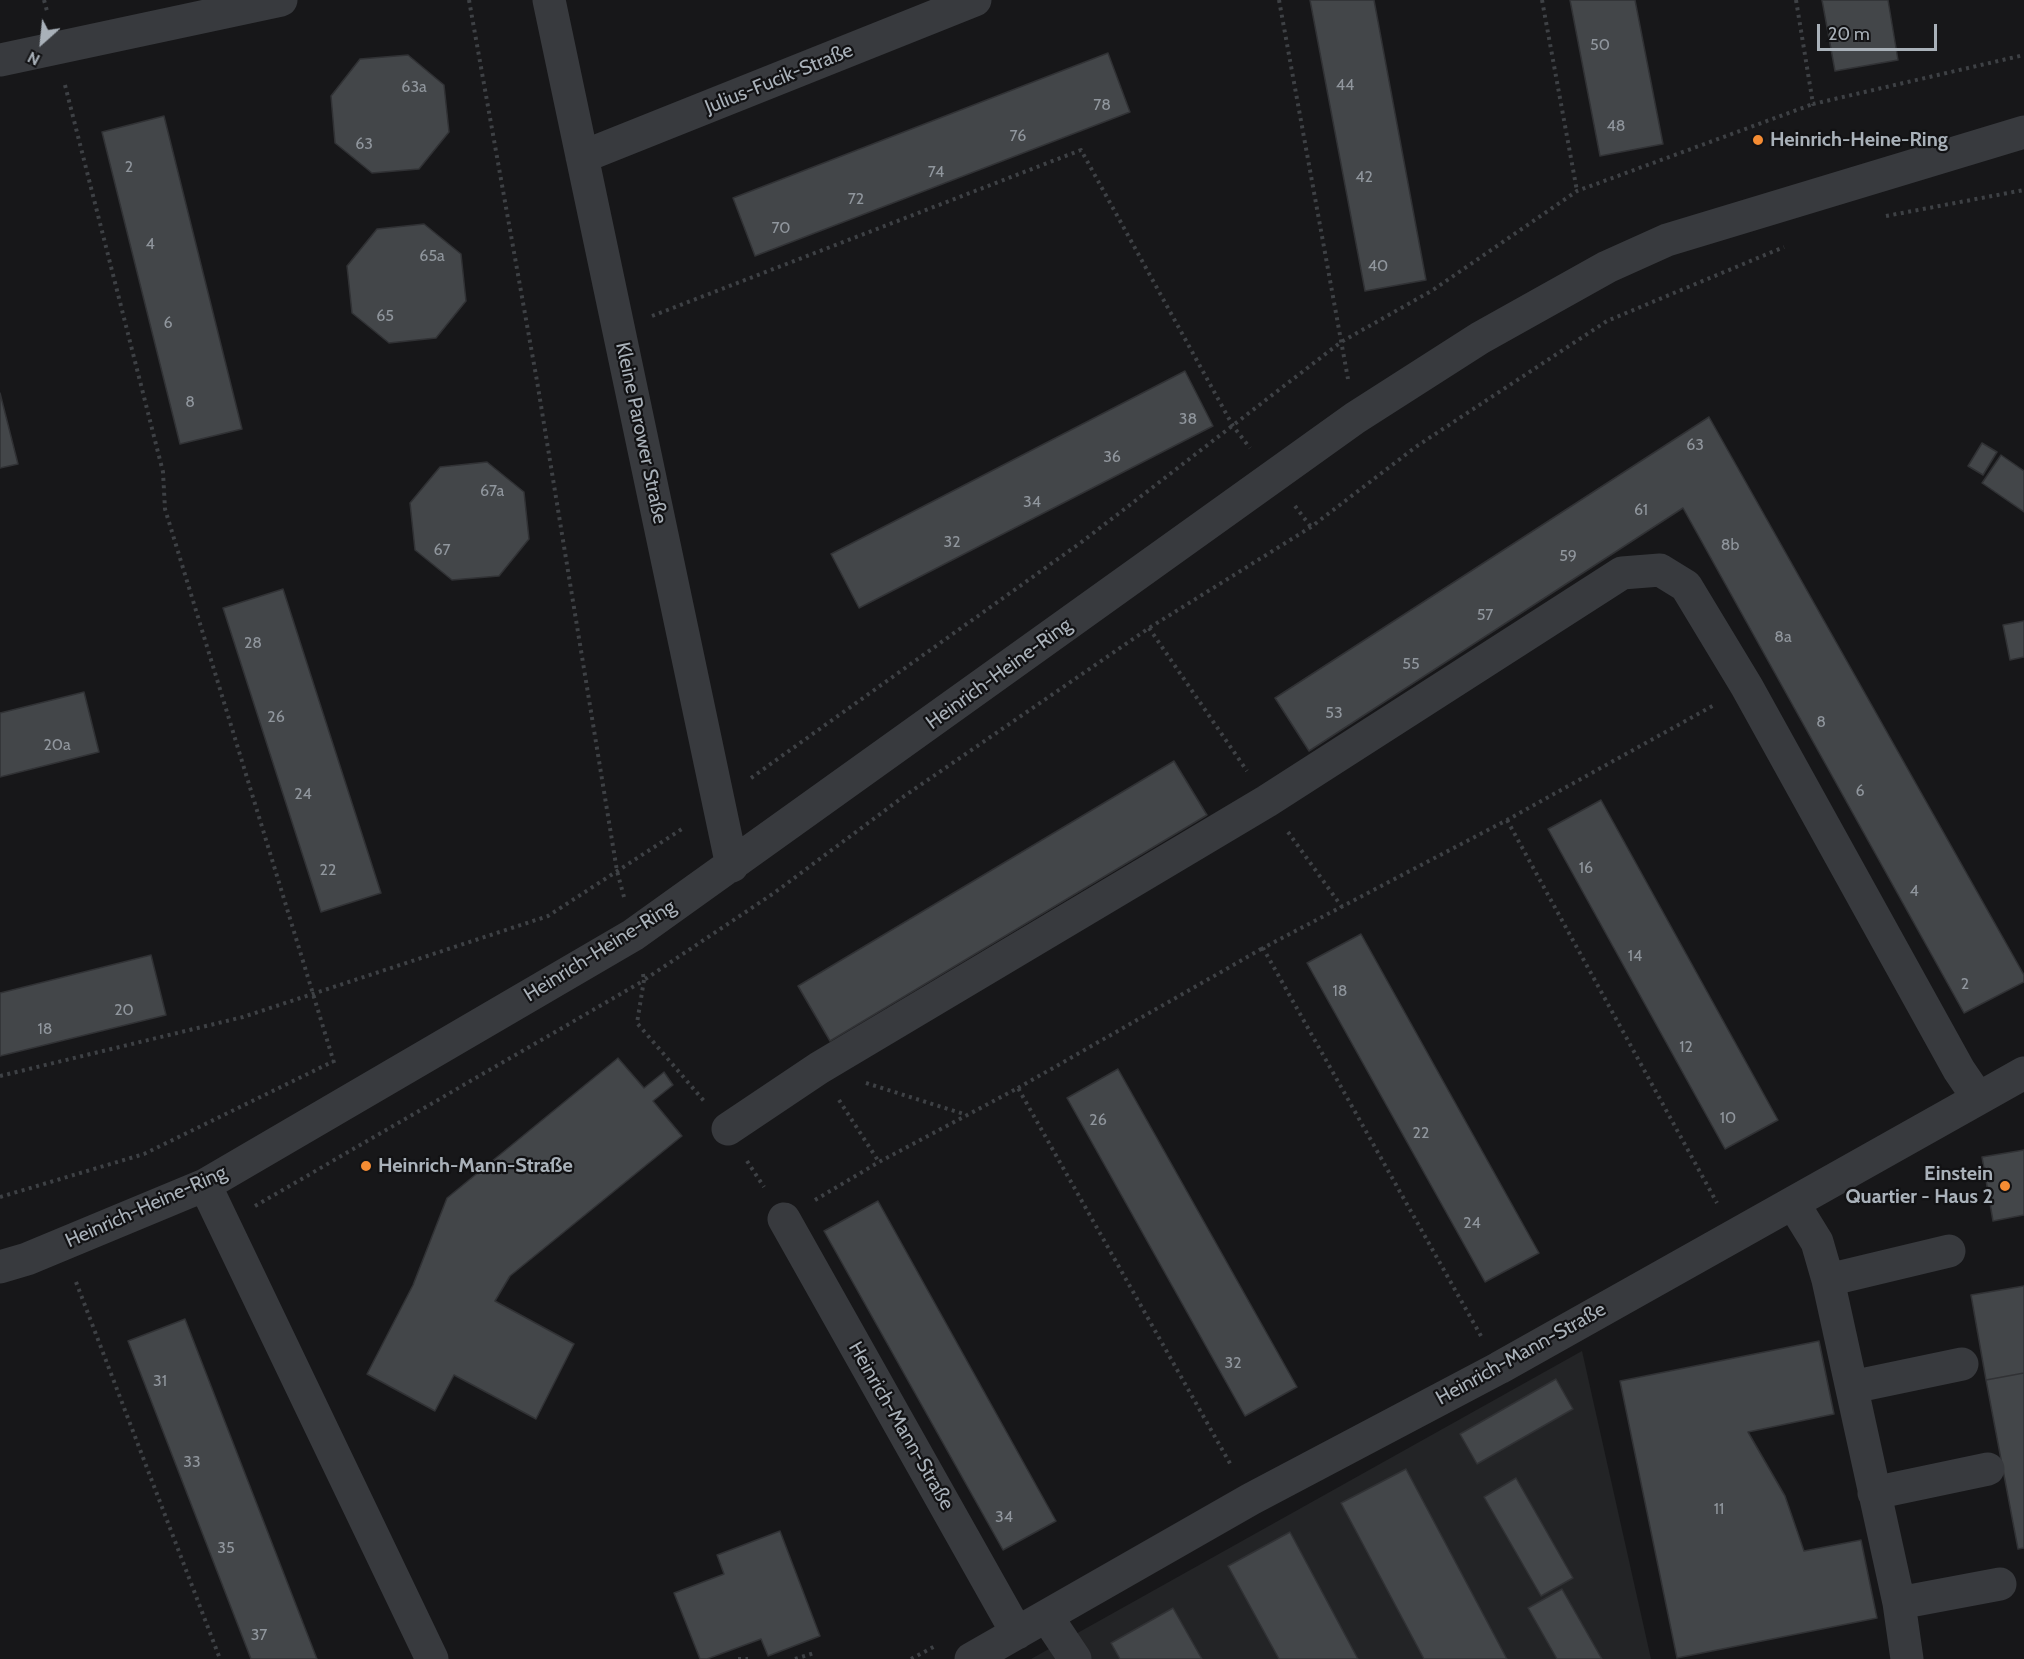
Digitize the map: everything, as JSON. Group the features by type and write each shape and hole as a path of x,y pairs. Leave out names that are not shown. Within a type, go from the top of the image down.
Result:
{"street":[{"path":"0,60 281,0"},
{"name":"Kleine Parower Straße","path":"549,0 732,866"},
{"name":"Julius-Fucik-Straße","path":"582,157 975,0"},
{"name":"Heinrich-Heine-Ring","path":"0,1267 27,1259 205,1185 633,935 1355,418 1480,338 1607,267 1668,240 2022,133"},
{"path":"728,1129 819,1068 1267,801 1622,573 1660,570 1686,586 1747,687 1959,1070 1978,1098"},
{"name":"Heinrich-Mann-Straße","path":"971,1659 1251,1499 1499,1368 2024,1072"},
{"path":"205,1185 432,1659"},
{"path":"1793,1203 1816,1242 1828,1280 1899,1603 1907,1659"},
{"name":"Heinrich-Mann-Straße","path":"784,1219 1017,1633"},
{"path":"1828,1280 1949,1251"},
{"path":"1852,1387 1962,1364"},
{"path":"1874,1493 1988,1469"},
{"path":"1899,1603 2000,1584"},
{"path":"1047,1617 1075,1659"}],"path":[{"path":"44,0 163,472 165,509 360,1145"},
{"path":"469,0 537,381 617,871 644,980 774,893 903,796 1149,627 1311,527 1417,446 1607,321 1786,246"},
{"path":"1279,0 1355,418"},
{"path":"1542,0 1577,191"},
{"path":"1796,0 1813,104"},
{"path":"0,1076 243,1017 548,916 694,822 718,801 1083,541 1341,342 1433,290 1577,191 1813,104 2024,55"},
{"path":"619,329 1081,150 1233,426 1311,527"},
{"path":"1877,217 2024,190"},
{"path":"784,1219 879,1162 1018,1088 1263,948 1507,820 1747,687"},
{"path":"1507,820 1737,1235"},
{"path":"1263,948 1499,1368"},
{"path":"0,1197 144,1154 334,1061"},
{"path":"819,1068 967,1114"},
{"path":"819,1068 879,1162"},
{"path":"1018,1088 1251,1499"},
{"path":"76,1282 220,1659"},
{"path":"795,1659 814,1653"},
{"path":"738,1659 748,1659"}],"shaded area":[{"path":"1582,1351 1651,1659 1031,1659"}],"building":[{"path":"1310,0 1374,0 1426,280 1365,291"},
{"path":"1570,0 1635,0 1663,144 1600,156"},
{"path":"1822,0 1888,0 1898,60 1835,71"},
{"path":"1108,53 1130,112 755,256 733,198"},
{"path":"408,55 444,85 449,132 419,169 372,173 335,143 331,96 360,59"},
{"path":"164,116 242,429 180,444 102,132"},
{"path":"424,224 461,254 466,301 436,338 389,343 352,313 347,266 377,229"},
{"path":"1185,371 1213,426 859,608 831,554"},
{"path":"0,393 18,464 0,468"},
{"path":"1709,417 2024,975 2024,982 1964,1013 1683,508 1309,751 1275,698"},
{"path":"1982,443 1997,452 1983,475 1968,466"},
{"path":"2001,455 2024,471 2024,512 1982,483"},
{"path":"487,462 524,492 529,539 499,576 452,580 415,550 410,503 440,467"},
{"path":"283,589 381,893 321,912 223,608"},
{"path":"2024,621 2024,657 2010,660 2003,625"},
{"path":"84,692 99,752 0,777 0,713"},
{"path":"1174,761 1207,815 830,1041 798,986"},
{"path":"1601,800 1778,1120 1725,1149 1548,829"},
{"path":"1361,934 1539,1253 1485,1282 1307,963"},
{"path":"151,955 166,1015 0,1056 0,993"},
{"path":"618,1058 644,1088 664,1072 673,1085 653,1101 682,1136 510,1276 495,1301 574,1344 536,1419 454,1375 435,1411 367,1374 413,1285 447,1198"},
{"path":"1118,1069 1297,1387 1245,1416 1067,1098"},
{"name":"Einstein Quartier - Haus 2","path":"2024,1150 2024,1215 1993,1221 1982,1157"},
{"path":"878,1201 1056,1521 1003,1550 824,1231"},
{"path":"2024,1286 2024,1373 1986,1380 1971,1295"},
{"path":"185,1319 317,1659 251,1659 128,1341"},
{"path":"1819,1341 1834,1414 1748,1432 1785,1496 1804,1551 1861,1540 1877,1618 1677,1658 1620,1381"},
{"path":"2024,1373 2024,1548 2018,1549 1986,1380"},
{"path":"1556,1379 1573,1409 1477,1464 1460,1434"},
{"path":"1406,1469 1507,1659 1424,1659 1341,1503"},
{"path":"1516,1478 1573,1578 1541,1596 1484,1497"},
{"path":"780,1531 820,1636 768,1656 761,1639 707,1659 700,1659 674,1593 724,1574 717,1555"},
{"path":"1290,1532 1358,1659 1279,1659 1228,1566"},
{"path":"1562,1589 1602,1659 1557,1659 1528,1608"},
{"path":"1173,1608 1202,1659 1120,1659 1111,1643"}],"place":[{"name":"Heinrich-Heine-Ring","path":"1758,140"},
{"name":"Heinrich-Mann-Straße","path":"366,1166"},
{"name":"Einstein Quartier - Haus 2","path":"2005,1186"}]}
